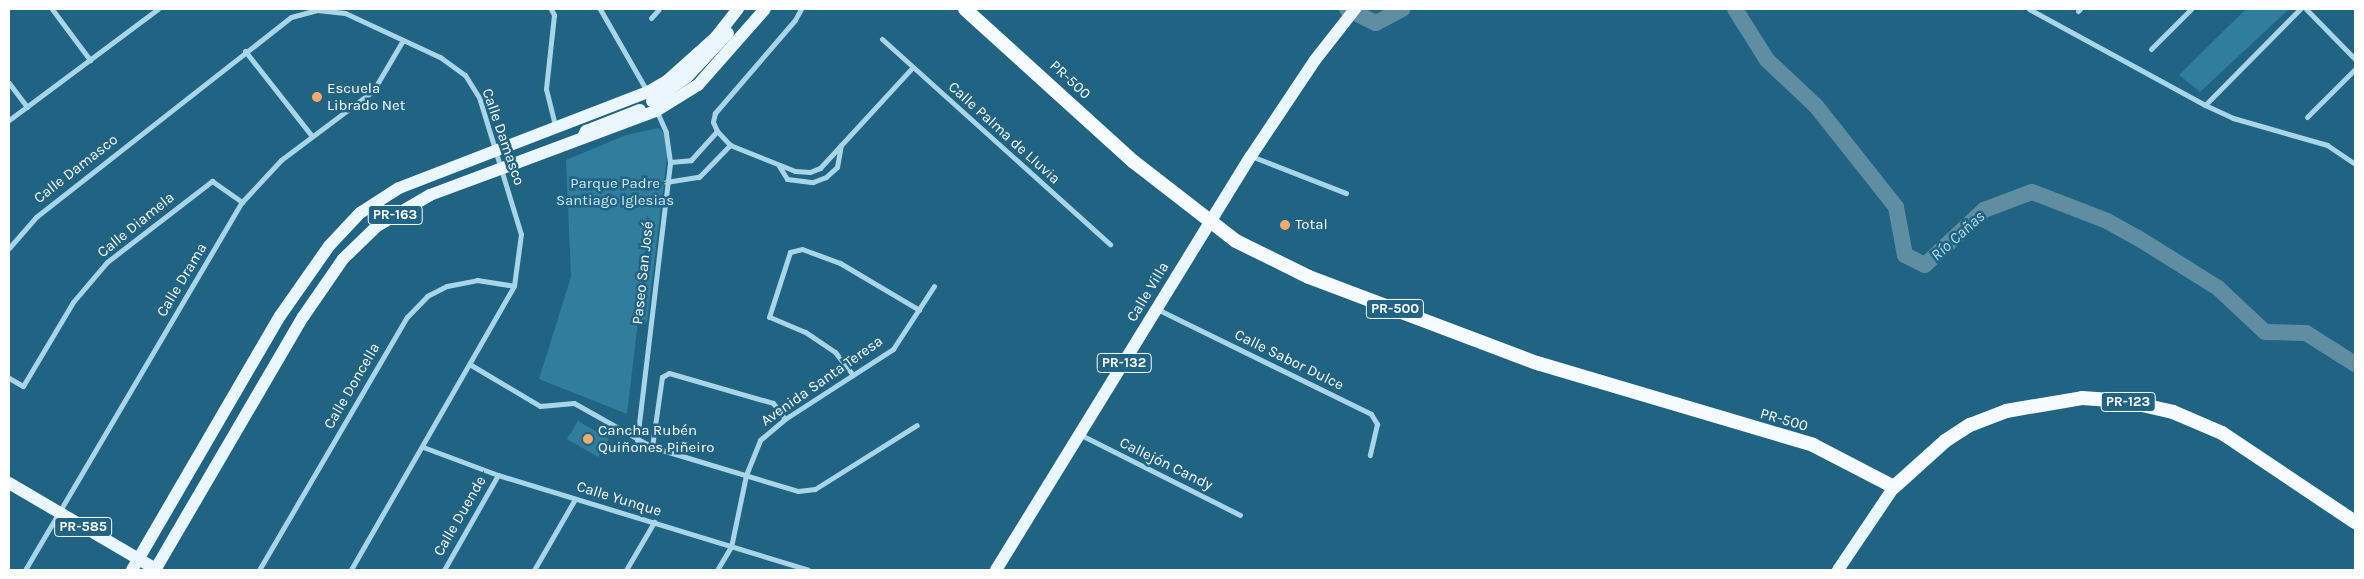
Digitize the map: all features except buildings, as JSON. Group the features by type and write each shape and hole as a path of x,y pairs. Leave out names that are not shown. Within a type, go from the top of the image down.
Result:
{"highway":[{"name":"PR-500","path":"965,9 1134,162 1209,222 1236,241 1309,277 1537,363 1813,445 1894,486"},
{"name":"PR-123","path":"1894,486 1945,440 1970,425 2006,411 2082,398 2125,401 2173,412 2222,433 2355,522"}],"main road":[{"path":"652,102 687,77 712,53 727,34 739,9"},
{"name":"PR-163","path":"135,565 280,316 329,246 360,213 399,188 496,148 555,126 652,102 698,85 765,9"},
{"name":"Calle Villa","path":"996,570 1081,435 1209,222 1251,156 1334,35 1355,9"},
{"name":"PR-163","path":"156,570 303,317 343,259 377,226 430,195 502,167 580,141 652,102"},
{"name":"PR-585","path":"9,483 59,512 135,565 156,570"},
{"name":"PR-123","path":"1838,570 1894,486"}],"street":[{"path":"52,9 90,60"},
{"path":"9,120 90,60 151,11 158,9"},
{"path":"551,9 554,14 546,89 555,126"},
{"name":"Paseo San José","path":"600,9 652,102 666,132 670,162 666,182 637,440"},
{"path":"651,18 659,9"},
{"path":"801,9 796,20 715,113 713,122 717,131 730,145 779,165 810,172 820,168 913,67"},
{"path":"2029,9 2205,105 2233,118 2327,145 2355,164"},
{"path":"2151,49 2191,9"},
{"path":"2205,105 2300,9"},
{"path":"2306,9 2355,60"},
{"name":"Calle Damasco","path":"9,248 36,217 290,17 317,10 345,13 440,57 465,75 479,97 521,234 514,286 471,365 351,570"},
{"name":"Calle Palma de Lluvia","path":"882,39 1110,244"},
{"name":"Calle Drama","path":"25,570 242,202 281,160 373,91 403,40"},
{"path":"245,51 312,136"},
{"path":"2307,117 2355,69"},
{"path":"9,83 27,107"},
{"path":"670,162 691,160 717,131"},
{"path":"666,182 699,176 730,145"},
{"path":"779,165 787,178 813,182 826,177 837,167 841,145"},
{"path":"1251,156 1346,193"},
{"name":"Calle Diamela","path":"9,378 23,386 73,302 107,262 212,181 242,202"},
{"path":"853,375 835,352 805,332 769,317 790,252 802,249 840,263 919,310"},
{"name":"Calle Doncella","path":"259,570 407,317 427,296 447,286 477,280 514,286"},
{"name":"Avenida Santa Teresa","path":"717,570 731,547 746,475 760,440 785,419 893,348 934,286"},
{"name":"Calle Sabor Dulce","path":"1157,309 1371,414 1377,424 1370,455"},
{"path":"471,365 540,406 574,402 652,447 798,491 815,489 917,425"},
{"path":"652,447 662,378 669,373 773,403 785,419"},
{"name":"Callejón Candy","path":"1081,435 1240,515"},
{"name":"Calle Yunque","path":"423,447 498,475 807,570"},
{"name":"Calle Duende","path":"444,570 498,475"},
{"path":"534,570 575,499"},
{"path":"626,570 654,522"}],"green space":[{"path":"2246,9 2289,9 2200,92 2179,75"},
{"name":"Parque Padre Santiago Iglesias","path":"659,128 664,133 668,149 647,322 638,321 627,414 539,379 571,277 566,160 626,135"},
{"name":"Cancha Rubén Quiñones Piñeiro","path":"578,421 609,439 598,457 567,439"}],"waterway":[{"name":"Río Cañas","path":"1347,9 1376,23 1402,9"},
{"name":"Río Cañas","path":"1735,9 1767,60 1816,106 1896,207 1905,255 1925,265 1984,210 2032,192 2107,221 2138,238 2218,288 2265,332 2306,333 2355,364"}],"place":[{"name":"Escuela Librado Net","path":"317,97"},
{"name":"Total","path":"1285,225"},
{"name":"Cancha Rubén Quiñones Piñeiro","path":"588,439"}]}
